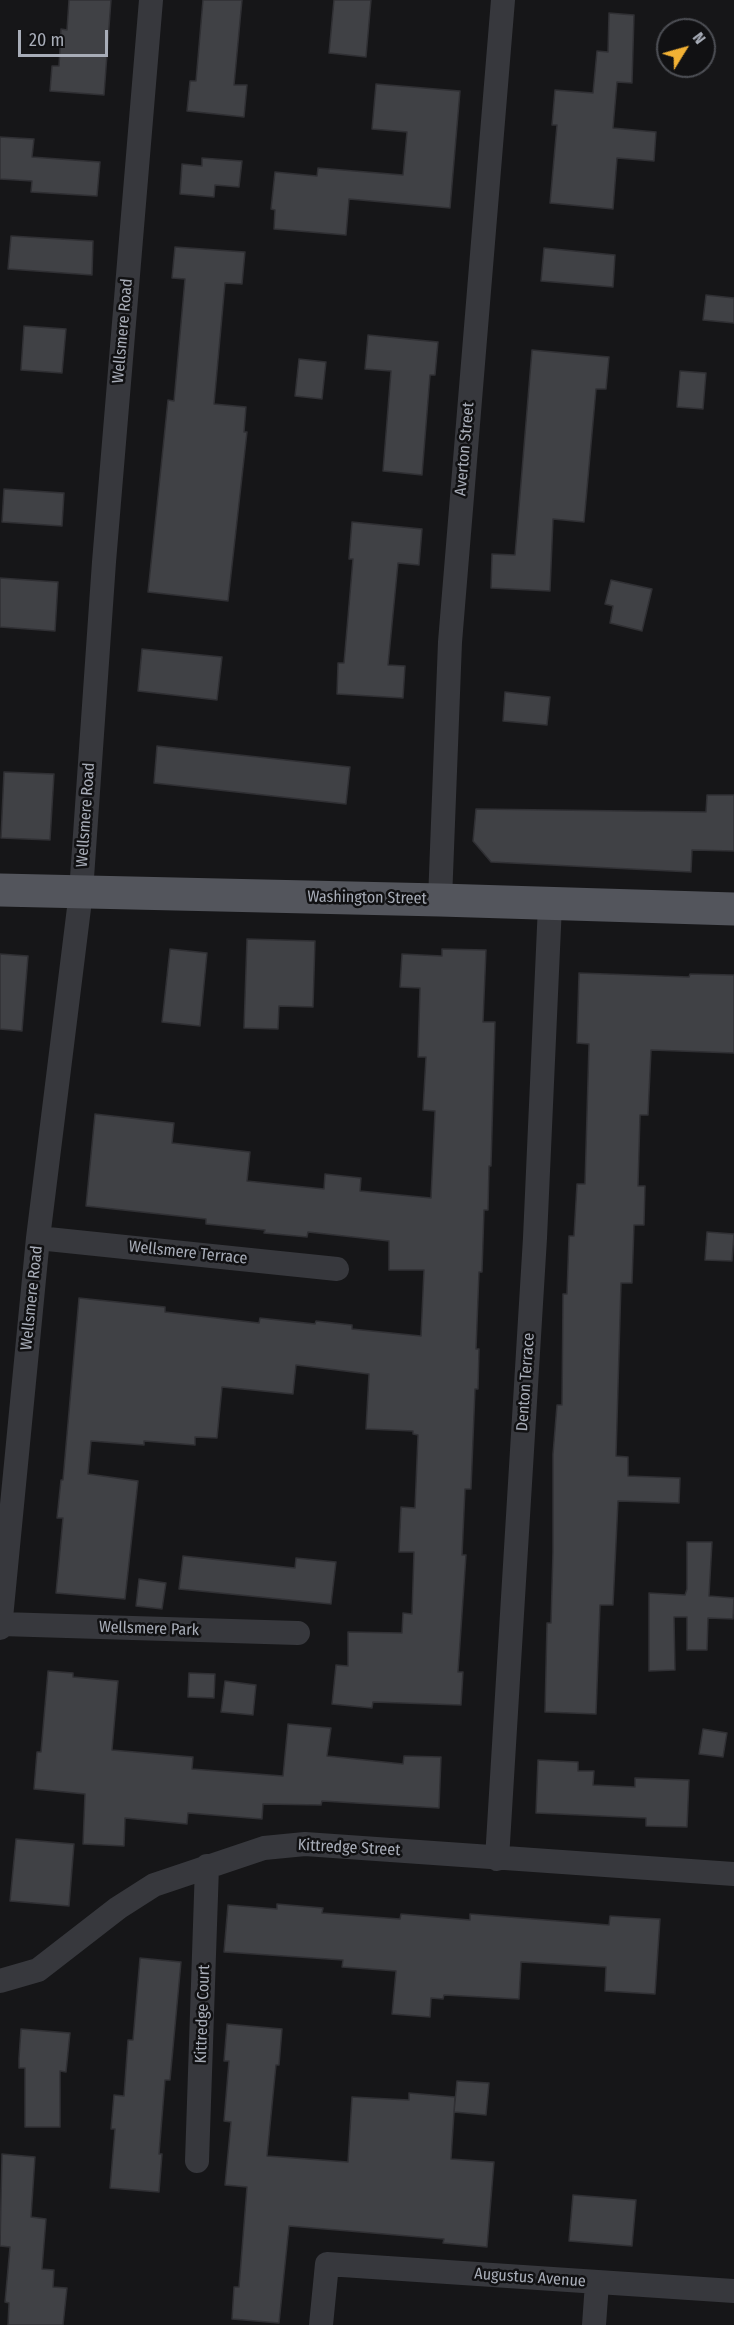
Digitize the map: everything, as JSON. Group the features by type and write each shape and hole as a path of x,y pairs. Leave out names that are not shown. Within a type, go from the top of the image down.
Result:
{"main road":[{"name":"Washington Street","path":"0,891 734,909"}],"street":[{"name":"Wellsmere Road","path":"0,1626 38,1238 81,892 104,562 151,0"},
{"name":"Averton Street","path":"440,900 450,642 503,0"},
{"name":"Denton Terrace","path":"497,1859 535,1238 550,905"},
{"name":"Wellsmere Terrace","path":"38,1238 337,1269"},
{"name":"Wellsmere Park","path":"0,1626 298,1633"},
{"name":"Kittredge Street","path":"0,1981 38,1970 118,1908 154,1884 264,1848 305,1844 734,1874"},
{"name":"Kittredge Court","path":"197,2161 207,1866"},
{"name":"Augustus Avenue","path":"321,2325 327,2264 734,2291"},
{"path":"594,2325 597,2283"}],"building":[{"path":"69,0 111,0 104,95 50,91 52,66 59,66 61,29 67,30"},
{"path":"203,0 242,0 234,85 247,85 244,117 187,111 190,81 196,81"},
{"path":"334,0 371,0 366,57 329,53"},
{"path":"609,13 634,15 632,83 617,82 613,128 656,132 654,161 617,158 613,209 550,203 557,125 552,125 555,90 593,93 597,51 608,52"},
{"path":"376,84 460,91 450,208 349,199 346,235 274,229 275,210 271,209 275,172 317,176 318,168 403,175 407,132 372,129"},
{"path":"0,137 34,139 32,157 100,162 97,196 31,192 32,181 0,179"},
{"path":"202,158 242,161 239,187 215,185 214,197 180,194 182,164 202,166"},
{"path":"11,236 93,241 92,275 8,269"},
{"path":"175,247 245,252 242,284 225,283 214,404 246,407 244,432 247,432 228,601 148,592 168,400 174,401 185,279 172,278"},
{"path":"544,248 615,255 613,287 541,281"},
{"path":"706,295 734,298 734,323 703,320"},
{"path":"24,326 66,329 62,373 21,370"},
{"path":"368,335 438,342 435,375 430,375 422,475 383,471 391,371 365,369"},
{"path":"532,350 609,357 606,389 596,389 584,522 553,519 550,591 491,588 492,554 515,555"},
{"path":"299,359 326,362 322,399 295,396"},
{"path":"680,371 706,373 703,409 677,407"},
{"path":"4,489 64,493 62,526 2,522"},
{"path":"352,522 422,529 419,565 398,563 388,665 405,666 403,698 337,694 338,663 344,663 353,559 349,559"},
{"path":"0,578 58,582 55,631 0,627"},
{"path":"611,580 652,589 642,631 610,623 613,606 605,604"},
{"path":"142,649 222,657 217,700 138,691"},
{"path":"505,692 550,697 547,725 503,721"},
{"path":"157,746 350,767 346,804 154,783"},
{"path":"4,772 54,774 50,840 1,838"},
{"path":"707,795 734,795 734,851 692,850 691,872 491,862 473,841 476,809 706,812"},
{"path":"247,939 315,941 313,1007 279,1006 278,1029 244,1028"},
{"path":"170,949 207,953 200,1026 162,1022"},
{"path":"442,949 486,950 483,1022 495,1022 491,1166 489,1166 488,1210 484,1210 482,1272 479,1272 476,1349 479,1349 478,1389 475,1389 471,1489 465,1489 462,1555 466,1555 458,1672 463,1672 461,1705 373,1702 372,1708 332,1704 336,1665 348,1666 348,1632 402,1633 403,1613 412,1614 414,1552 399,1552 401,1507 415,1508 418,1435 413,1434 413,1431 366,1429 369,1374 296,1365 293,1394 222,1387 217,1438 195,1437 195,1445 144,1441 144,1445 91,1441 88,1474 138,1481 125,1599 56,1593 63,1518 57,1518 61,1480 63,1480 79,1298 165,1307 165,1312 259,1323 260,1318 315,1324 316,1321 352,1325 352,1329 421,1336 424,1270 389,1270 389,1241 308,1232 307,1237 264,1233 265,1230 206,1224 206,1219 86,1206 95,1114 174,1123 172,1143 250,1152 247,1181 324,1189 325,1174 361,1178 360,1191 431,1198 435,1111 423,1110 426,1057 418,1057 420,988 400,987 402,954 442,956"},
{"path":"0,954 28,956 22,1031 0,1029"},
{"path":"579,973 689,977 690,974 734,975 734,1053 651,1050 648,1115 640,1115 638,1186 645,1186 644,1225 634,1225 632,1283 621,1283 616,1456 628,1457 628,1476 680,1478 679,1503 618,1501 613,1605 600,1605 596,1714 545,1712 547,1623 551,1623 553,1454 557,1405 562,1405 563,1294 567,1294 569,1236 574,1236 577,1184 585,1184 589,1044 577,1043"},
{"path":"707,1232 734,1234 732,1261 705,1260"},
{"path":"687,1542 712,1542 709,1596 734,1598 733,1619 708,1618 707,1650 687,1650 687,1617 674,1617 675,1670 649,1671 649,1593 685,1595"},
{"path":"183,1556 295,1568 296,1558 336,1562 331,1604 179,1589"},
{"path":"139,1579 166,1583 162,1609 136,1606"},
{"path":"48,1671 73,1673 73,1677 118,1681 112,1750 193,1757 192,1769 283,1776 288,1724 331,1728 327,1756 403,1764 404,1756 441,1757 439,1808 322,1801 321,1805 263,1804 262,1819 188,1813 187,1824 125,1818 124,1846 83,1844 85,1794 34,1789 37,1752 41,1752"},
{"path":"189,1673 215,1674 214,1698 188,1697"},
{"path":"225,1681 256,1685 253,1715 221,1712"},
{"path":"703,1729 727,1733 723,1757 699,1754"},
{"path":"538,1760 578,1762 578,1771 594,1771 593,1785 635,1787 635,1778 689,1780 687,1827 646,1826 646,1818 536,1813"},
{"path":"16,1839 74,1844 69,1906 10,1901"},
{"path":"277,1904 323,1908 322,1913 400,1919 401,1914 470,1920 470,1914 609,1925 610,1916 660,1919 655,1994 605,1991 606,1967 521,1962 519,1999 444,1995 443,1999 431,1998 430,2017 392,2014 396,1971 342,1967 343,1960 224,1952 228,1905 277,1909"},
{"path":"140,1958 181,1962 170,2080 165,2080 159,2154 162,2154 159,2192 110,2188 115,2129 111,2129 114,2095 124,2096 128,2040 133,2040"},
{"path":"227,2024 282,2029 267,2156 348,2162 352,2097 409,2100 409,2093 455,2097 451,2159 494,2162 487,2247 443,2243 444,2239 289,2226 279,2323 232,2319 234,2287 239,2287 247,2187 225,2185 231,2122 224,2121 229,2061 224,2061"},
{"path":"21,2029 70,2033 66,2072 60,2071 60,2127 25,2127 25,2068 19,2068"},
{"path":"457,2081 489,2083 486,2115 454,2112"},
{"path":"2,2154 35,2157 31,2217 46,2219 42,2269 54,2270 53,2287 67,2288 63,2325 8,2325 9,2303 5,2302 10,2247 0,2246"},
{"path":"573,2195 636,2200 632,2246 569,2241"}]}
